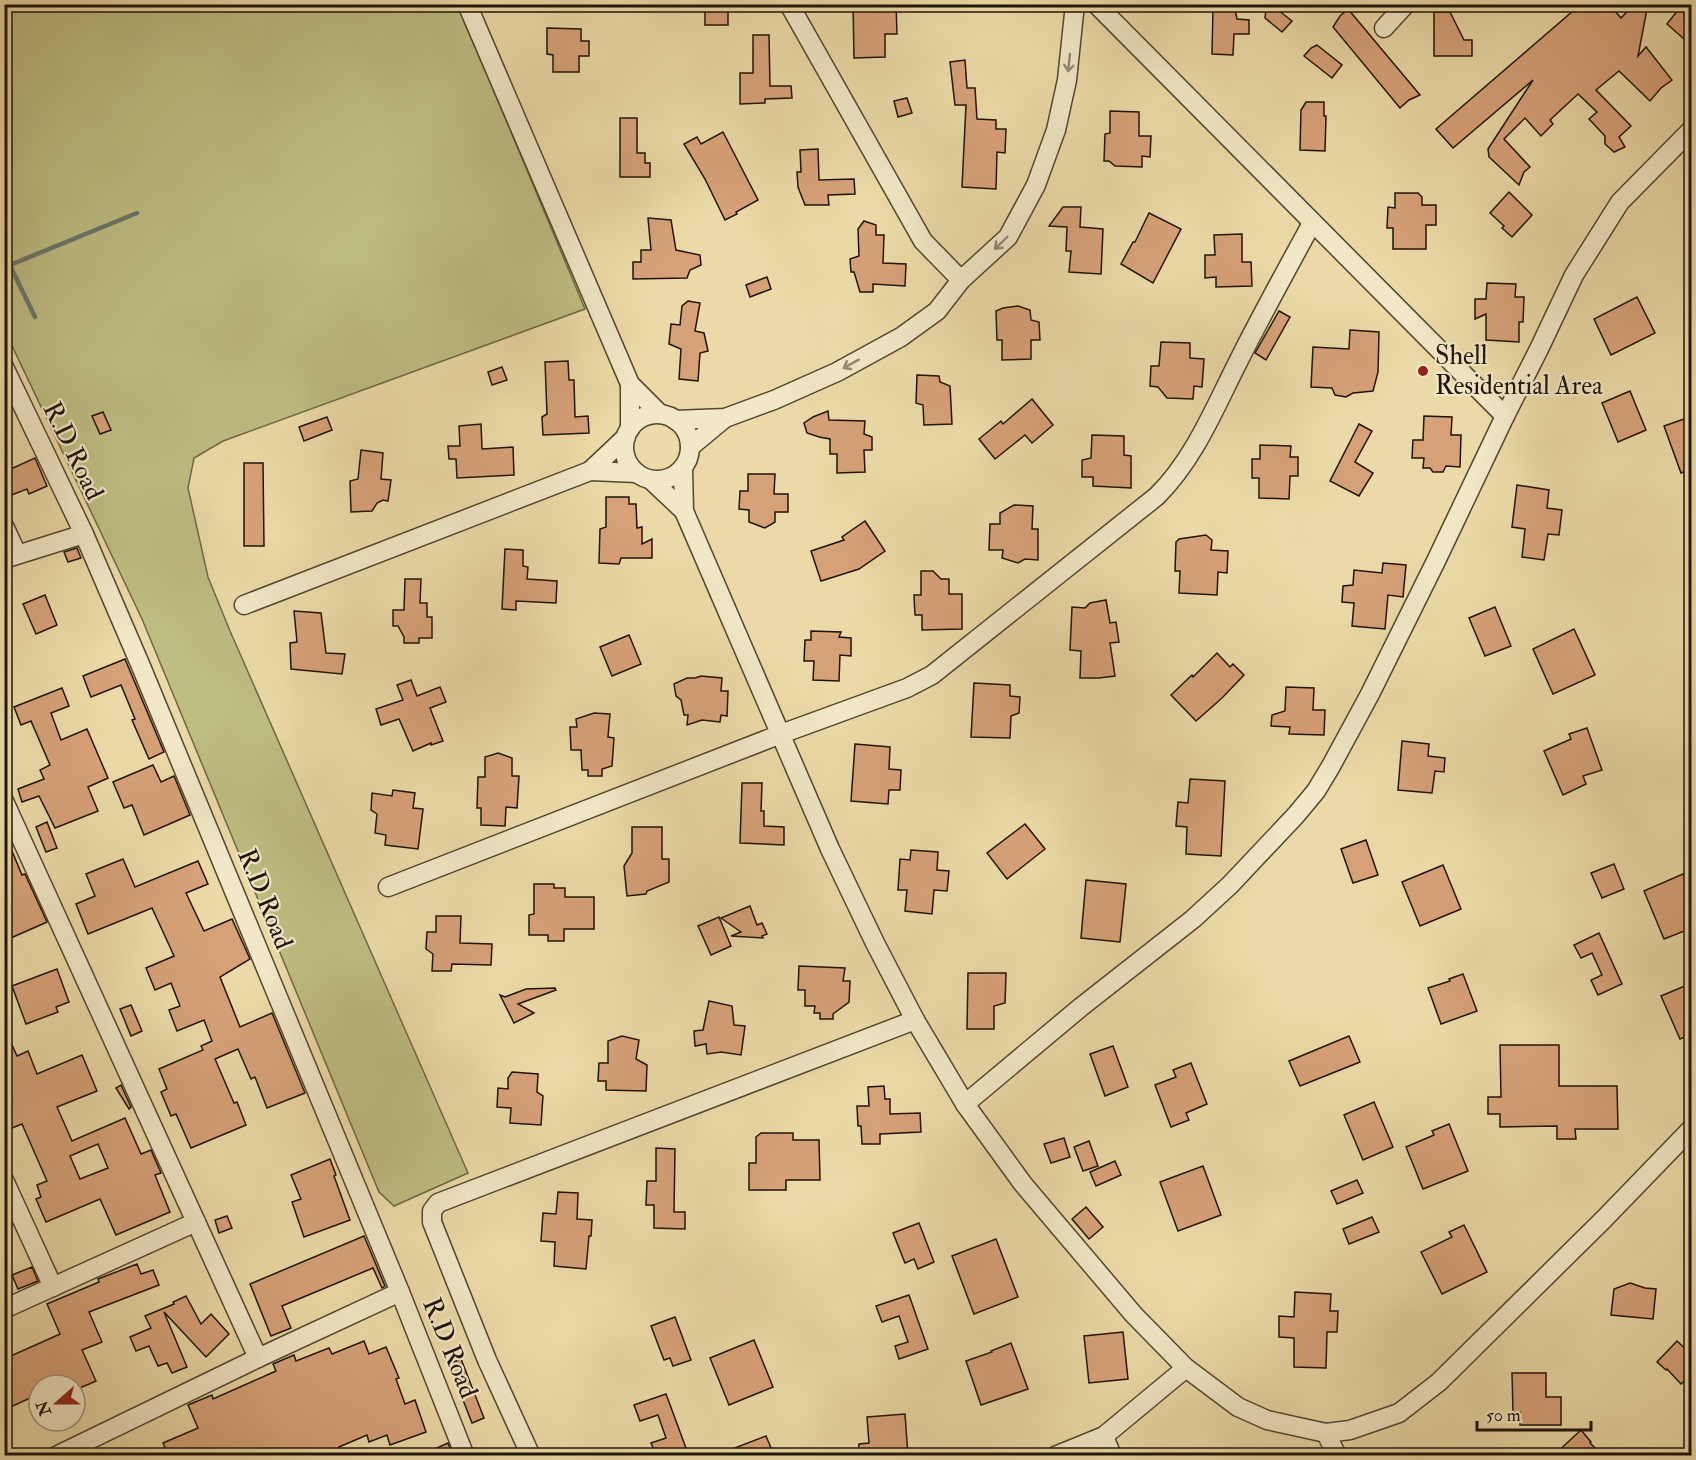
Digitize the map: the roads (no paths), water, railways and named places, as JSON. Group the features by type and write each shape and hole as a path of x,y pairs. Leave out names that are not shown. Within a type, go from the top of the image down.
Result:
{"street":[{"path":"467,4 630,384 625,456 630,465 684,511"},
{"path":"789,4 923,241 961,280"},
{"path":"690,447 725,418 774,400 837,372 901,337 937,311 961,280 1008,237 1036,185 1056,130 1067,80 1075,4"},
{"path":"1096,4 1505,416"},
{"path":"1384,28 1406,4"},
{"path":"965,1104 1081,1007 1193,919 1230,885 1296,815 1316,790 1370,694 1574,275 1620,202 1692,129"},
{"path":"388,886 781,734 907,688 932,675 1157,496 1180,471 1195,447 1264,311 1312,223"},
{"name":"R.D Road","path":"4,367 84,534 145,675 465,1455"},
{"path":"590,471 644,477 658,481 675,475 683,468 688,458 690,447 683,427 630,384"},
{"path":"244,605 590,471 636,422 644,417 725,418"},
{"path":"683,468 684,511 830,849 875,944 915,1020 965,1104 1023,1184 1134,1315 1186,1368 1238,1407 1282,1424 1326,1433 1359,1428 1399,1413 1439,1382 1604,1219 1692,1128"},
{"path":"4,526 11,556 84,534"},
{"path":"4,801 258,1358"},
{"path":"531,1455 487,1360 432,1222 432,1211 438,1203 915,1020"},
{"path":"4,1180 53,1287"},
{"path":"4,1309 196,1222"},
{"path":"56,1455 400,1292"},
{"path":"1055,1455 1104,1436 1186,1368"},
{"path":"1326,1433 1337,1455"},
{"path":"1104,1436 1112,1455"}],"waterway":[{"path":"10,265 137,213"},
{"path":"4,253 35,317"}],"place":[{"name":"Shell Residential Area","path":"1423,371"}]}
